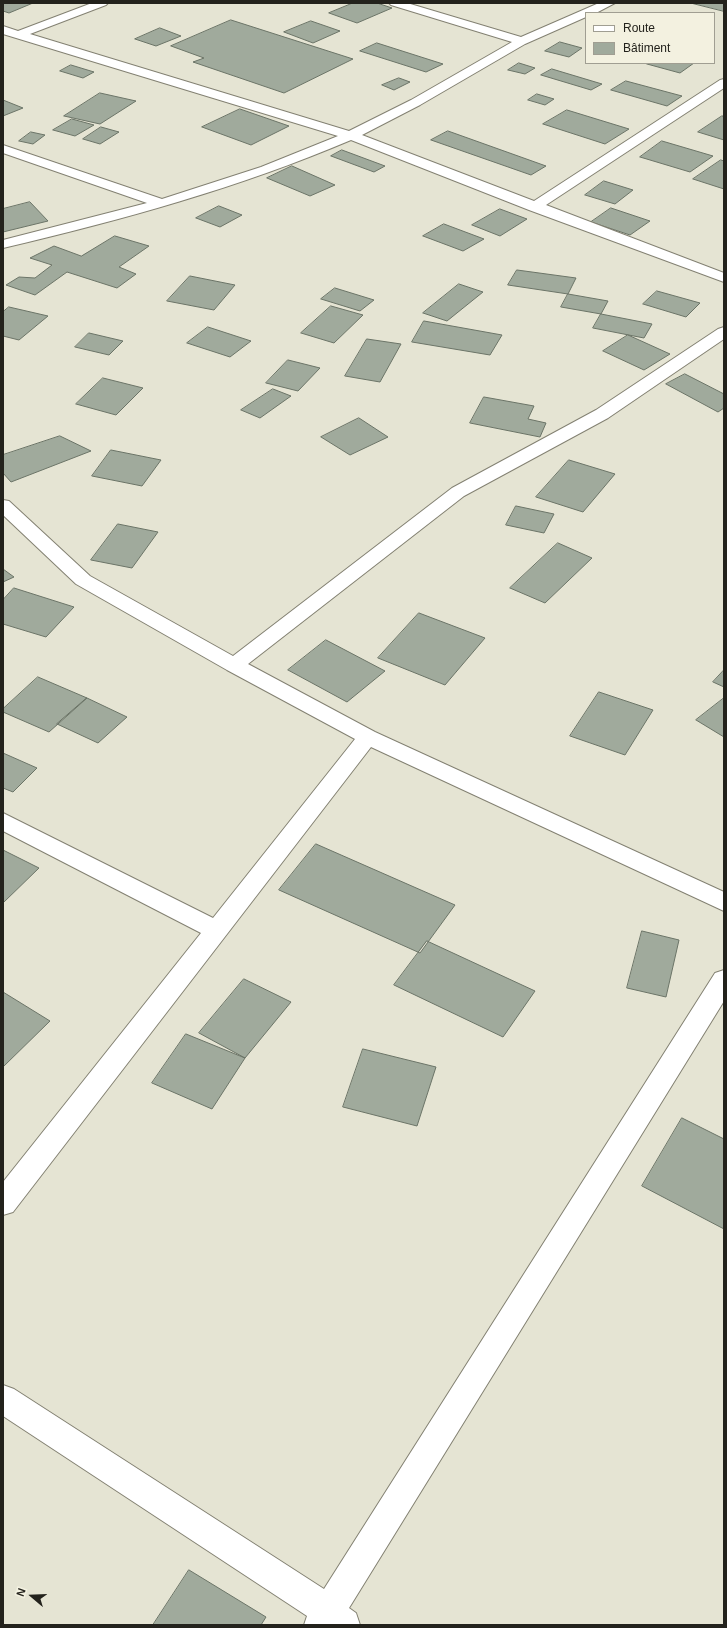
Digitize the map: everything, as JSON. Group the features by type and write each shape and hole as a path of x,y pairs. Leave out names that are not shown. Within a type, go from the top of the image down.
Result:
{"street":[{"path":"18,35 102,3"},
{"path":"395,3 523,41"},
{"path":"588,12 609,3"},
{"path":"3,244 92,223 231,184 351,136 439,90 523,41 585,13"},
{"path":"3,30 351,136 534,207 724,278"},
{"path":"534,207 724,83"},
{"path":"3,149 160,203"},
{"path":"234,665 458,492 602,414 724,332"},
{"path":"3,506 83,580 234,665 368,738 724,902"},
{"path":"3,1203 368,738"},
{"path":"3,821 217,930"},
{"path":"3,1399 331,1620 724,980"}],"building":[{"path":"3,3 33,3 9,13 3,11"},
{"path":"353,3 377,3 392,8 357,23 329,13"},
{"path":"691,3 724,3 724,11"},
{"path":"231,20 353,59 284,93 193,62 204,58 171,46"},
{"path":"311,21 340,31 313,43 284,32"},
{"path":"160,28 181,36 156,46 135,39"},
{"path":"560,42 582,48 569,57 545,51"},
{"path":"377,43 443,64 426,72 360,51"},
{"path":"519,63 535,68 525,74 508,70"},
{"path":"647,64 693,64 680,73"},
{"path":"71,65 94,72 83,78 60,71"},
{"path":"552,69 602,84 591,90 541,75"},
{"path":"399,78 410,82 394,90 382,85"},
{"path":"626,81 682,96 667,106 611,90"},
{"path":"100,93 136,101 100,124 64,116"},
{"path":"537,94 554,99 545,105 528,100"},
{"path":"3,100 23,108 3,116"},
{"path":"240,109 289,126 251,145 202,127"},
{"path":"567,110 629,129 605,144 543,124"},
{"path":"724,116 724,140 698,132"},
{"path":"72,119 94,125 75,136 53,130"},
{"path":"101,127 119,132 100,144 83,139"},
{"path":"448,131 546,166 531,175 431,140"},
{"path":"31,132 45,135 33,144 19,141"},
{"path":"662,141 713,156 690,172 640,157"},
{"path":"342,150 385,166 374,172 331,156"},
{"path":"721,160 724,161 724,189 693,179"},
{"path":"292,166 335,185 310,196 267,178"},
{"path":"604,181 633,190 615,204 585,195"},
{"path":"30,202 48,221 3,232 3,209"},
{"path":"219,206 242,215 220,227 196,218"},
{"path":"611,208 650,221 630,235 591,222"},
{"path":"500,209 527,219 500,236 472,225"},
{"path":"444,224 484,239 463,251 423,236"},
{"path":"115,236 149,246 119,267 136,274 117,288 67,272 35,295 6,285 19,277 35,278 52,265 30,258 54,246 81,256"},
{"path":"517,270 576,278 568,294 508,285"},
{"path":"190,276 235,285 214,310 167,301"},
{"path":"459,284 483,292 447,321 423,313"},
{"path":"335,288 374,300 360,311 321,299"},
{"path":"657,291 700,303 686,317 643,304"},
{"path":"568,294 608,301 601,314 561,307"},
{"path":"331,306 363,315 334,343 301,333"},
{"path":"9,307 48,316 19,340 3,336 3,312"},
{"path":"601,314 652,324 644,338 593,328"},
{"path":"424,321 502,335 490,355 412,342"},
{"path":"208,327 251,341 230,357 187,343"},
{"path":"89,333 123,341 109,355 75,347"},
{"path":"628,335 670,354 644,370 603,351"},
{"path":"367,339 401,344 380,382 345,376"},
{"path":"288,360 320,368 298,391 266,383"},
{"path":"685,374 724,394 724,408 718,412 666,384"},
{"path":"103,378 143,388 116,415 76,404"},
{"path":"273,389 291,396 260,418 241,410"},
{"path":"484,397 534,406 528,419 546,423 540,437 470,423"},
{"path":"359,418 388,437 350,455 321,437"},
{"path":"60,436 91,451 11,482 3,473 3,455"},
{"path":"111,450 161,460 142,486 92,476"},
{"path":"569,460 615,474 583,512 536,497"},
{"path":"516,506 554,514 544,533 506,525"},
{"path":"118,524 158,532 132,568 91,560"},
{"path":"558,543 592,558 545,603 510,588"},
{"path":"3,569 14,577 3,582"},
{"path":"14,588 74,607 46,637 3,624 3,600"},
{"path":"419,613 485,638 445,685 378,658"},
{"path":"326,640 385,671 347,702 288,670"},
{"path":"724,670 724,687 713,682"},
{"path":"38,677 87,698 49,732 3,712 3,709"},
{"path":"599,692 653,710 625,755 570,736"},
{"path":"87,698 127,717 98,743 57,724"},
{"path":"724,698 724,737 696,720"},
{"path":"3,753 37,768 13,792 3,788"},
{"path":"316,844 455,905 420,953 279,890"},
{"path":"3,850 39,868 3,903"},
{"path":"642,931 679,940 666,997 627,988"},
{"path":"427,941 535,991 503,1037 394,985"},
{"path":"244,979 291,1002 245,1058 199,1033"},
{"path":"3,992 50,1021 3,1067"},
{"path":"186,1034 245,1058 212,1109 152,1083"},
{"path":"363,1049 436,1067 417,1126 343,1107"},
{"path":"682,1118 724,1139 724,1229 642,1186"},
{"path":"189,1570 266,1617 261,1625 153,1625"}]}
